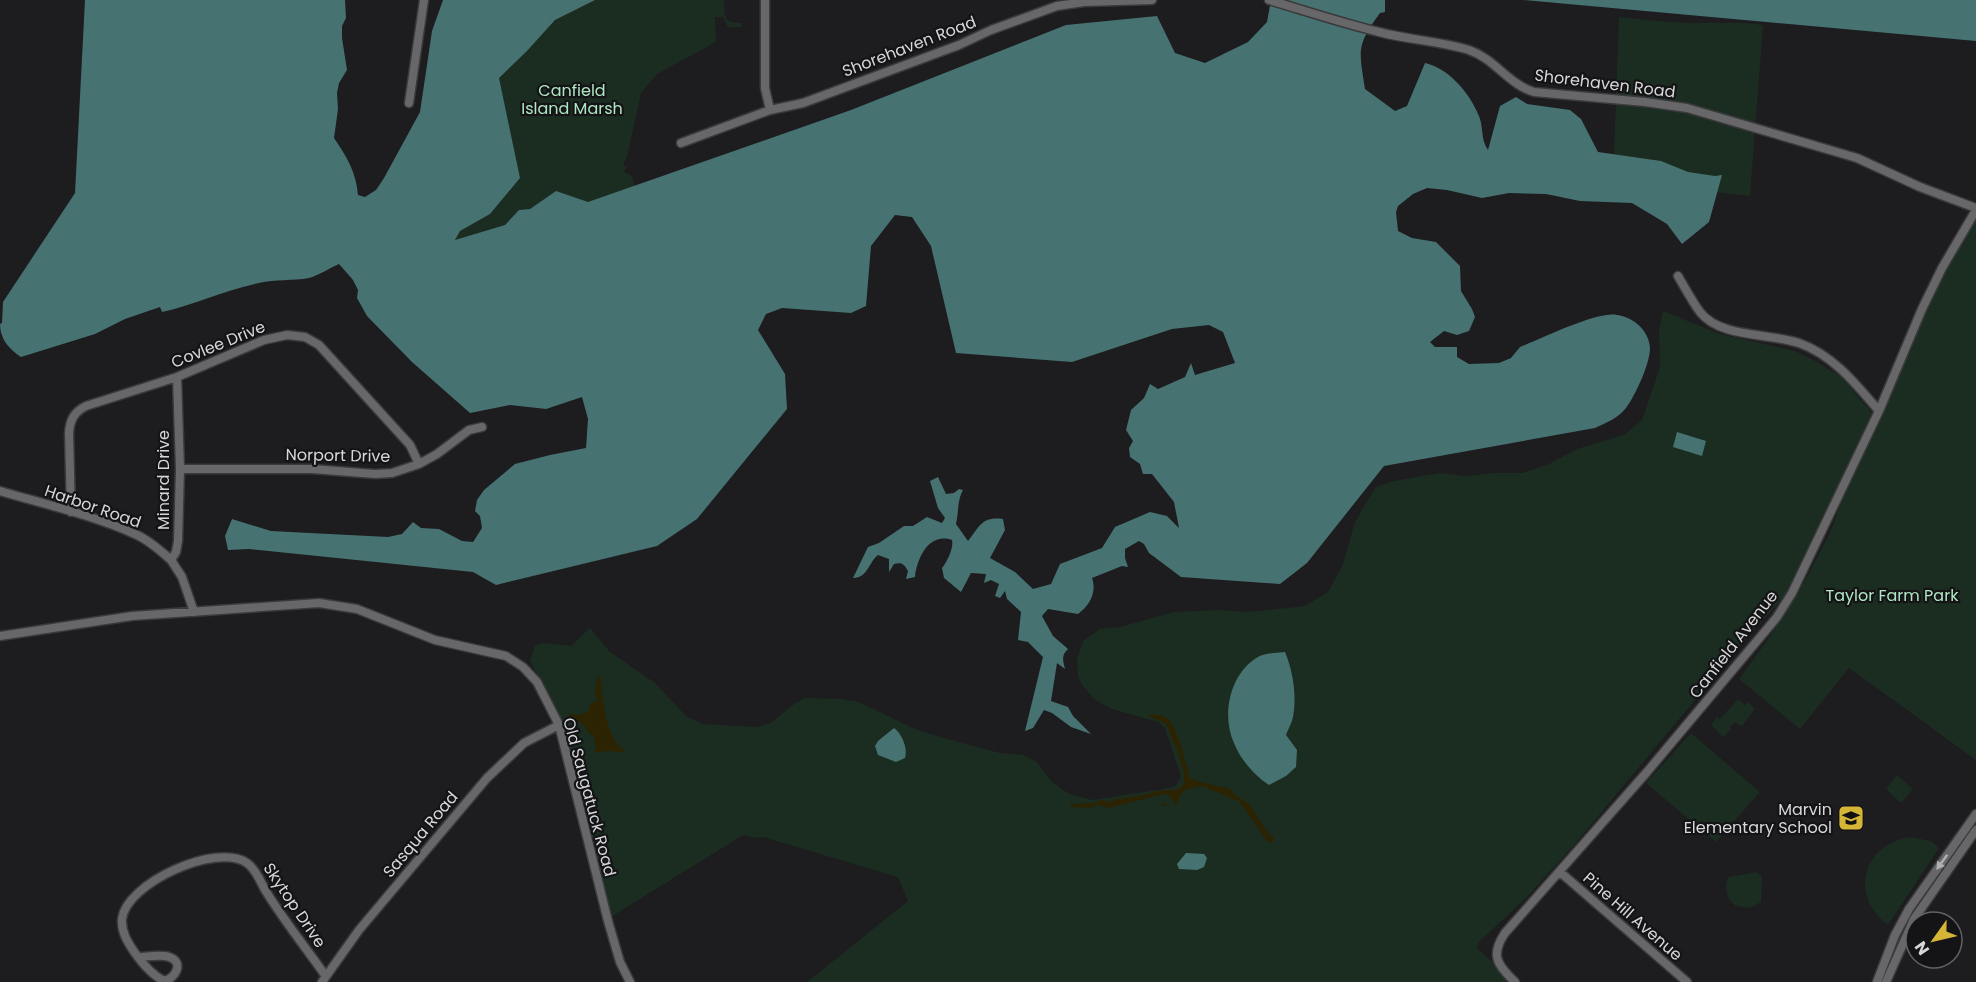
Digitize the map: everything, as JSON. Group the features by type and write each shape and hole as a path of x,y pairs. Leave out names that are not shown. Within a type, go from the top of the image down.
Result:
{"street":[{"path":"409,103 424,0"},
{"path":"765,0 765,88 770,110"},
{"name":"Shorehaven Road","path":"681,143 770,110 814,99 1056,6 1084,2 1152,0"},
{"name":"Shorehaven Road","path":"1269,0 1381,33 1445,44 1474,52 1520,87 1534,92 1667,105 1803,142 1857,158 1976,209"},
{"name":"Canfield Avenue","path":"1515,982 1505,972 1496,957 1498,943 1505,933 1647,772 1777,617 1792,593 1879,411 1942,267 1976,209"},
{"path":"1678,276 1700,313 1713,324 1734,331 1800,344 1825,356 1848,376 1879,411"},
{"name":"Covlee Drive","path":"71,512 69,433 71,421 76,412 86,406 177,377 264,340 287,335 305,337 319,345 410,445 419,464"},
{"name":"Minard Drive","path":"171,560 176,552 178,541 180,470 177,377"},
{"name":"Norport Drive","path":"180,470 312,469 375,474 392,473 419,464 437,454 469,430 482,427"},
{"name":"Harbor Road","path":"0,491 138,535 156,546 171,560"},
{"path":"171,560 182,577 194,612"},
{"name":"Old Saugatuck Road","path":"0,636 132,616 300,603 333,604 357,609 435,640 506,656 523,667 537,682 559,725 608,921 620,962 630,982"},
{"name":"Sasqua Road","path":"323,979 359,930 487,778 524,743 559,725"},
{"path":"1876,982 1918,896 1976,814"},
{"path":"1886,982 1899,937 1976,830"},
{"name":"Skytop Drive","path":"138,957 124,933 122,918 130,902 142,889 166,874 199,861 220,856 237,858 248,863 255,871 323,979"},
{"name":"Pine Hill Avenue","path":"1560,872 1687,982"}],"green space":[{"name":"Canfield Island Marsh","path":"593,0 724,0 726,18 731,22 742,23 742,27 728,27 723,17 715,17 716,42 657,74 641,93 627,157 623,164 626,167 624,172 632,176 635,186 588,203 556,191 530,209 519,210 505,225 454,241 460,231 490,214 520,178 499,78 555,20"},
{"path":"1619,17 1763,25 1750,196 1613,180"},
{"name":"Taylor Farm Park","path":"1973,218 1976,218 1976,760 1849,668 1800,729 1739,679 1788,608 1820,552 1834,524 1855,464"},
{"path":"1663,311 1720,334 1795,351 1840,376 1872,413 1819,533 1789,591 1750,634 1575,844 1526,898 1479,942 1477,948 1514,982 807,982 908,901 898,877 763,837 743,835 611,917 577,786 570,745 562,721 530,661 535,645 544,643 571,646 590,628 609,651 655,683 687,717 703,724 758,727 771,723 791,706 805,698 841,699 859,702 915,729 940,737 1000,753 1023,755 1037,762 1051,781 1069,794 1093,800 1176,786 1181,776 1165,728 1158,722 1112,709 1095,700 1083,686 1078,676 1077,659 1083,641 1100,629 1120,627 1174,612 1218,610 1248,612 1305,606 1328,592 1343,564 1355,522 1375,488 1389,482 1442,473 1464,476 1523,473 1549,464 1577,449 1624,435 1642,420 1660,367 1659,331"},
{"path":"1738,699 1745,705 1748,702 1755,709 1742,726 1735,723 1729,727 1731,729 1723,737 1711,725 1717,717 1720,719"},
{"path":"1691,733 1760,792 1716,842 1646,783"},
{"path":"1897,775 1913,789 1901,803 1886,789"},
{"path":"1909,837 1931,841 1939,848 1888,925 1876,913 1868,900 1865,887 1866,873 1871,861 1880,850 1893,842"},
{"path":"1757,872 1762,877 1761,902 1750,908 1736,906 1727,893 1728,877"}],"sand":[{"path":"597,677 600,677 609,726 617,744 624,751 622,753 593,752 596,747 593,735 588,733 584,726 568,713 579,715 588,712 593,702 597,703 595,693"},
{"path":"1149,715 1159,715 1169,719 1179,739 1190,778 1229,788 1249,804 1274,839 1272,843 1267,841 1239,801 1209,790 1208,787 1188,789 1182,794 1177,804 1172,805 1175,802 1164,794 1108,808 1099,805 1089,808 1071,807 1070,804 1094,803 1101,800 1111,802 1117,798 1121,800 1160,790 1180,788 1183,784 1183,769 1168,728 1165,723"}],"water":[{"path":"85,0 345,0 346,18 342,26 342,38 347,70 339,83 337,93 338,109 334,138 350,165 358,195 365,197 376,190 384,178 420,112 432,31 443,0 595,0 555,20 499,78 520,178 490,214 460,231 455,240 505,225 519,210 530,209 556,191 588,202 851,110 1066,25 1157,16 1175,53 1205,63 1248,42 1267,22 1271,0 1385,0 1385,12 1380,13 1372,24 1361,49 1365,89 1395,111 1407,106 1425,63 1434,66 1457,82 1469,97 1480,118 1488,150 1500,106 1516,97 1527,104 1570,110 1581,119 1598,152 1661,161 1688,172 1722,175 1709,222 1682,244 1667,224 1632,203 1580,201 1546,194 1509,193 1482,198 1427,188 1413,194 1398,206 1396,212 1398,231 1412,238 1436,242 1460,266 1461,291 1475,317 1469,331 1457,335 1444,331 1430,342 1435,347 1457,347 1457,357 1469,364 1499,363 1511,358 1520,347 1569,326 1608,315 1629,318 1643,330 1650,348 1648,362 1641,380 1626,408 1616,417 1595,428 1384,466 1307,563 1280,584 1181,577 1149,553 1144,544 1139,541 1125,549 1128,567 1122,566 1092,578 1093,593 1086,607 1078,614 1048,609 1042,616 1053,636 1068,649 1063,656 1065,669 1057,663 1051,701 1068,707 1073,716 1091,734 1071,727 1044,710 1033,728 1025,731 1043,657 1028,642 1018,640 1021,612 1007,599 1005,591 1000,598 995,596 999,584 991,580 984,583 986,574 971,573 961,592 944,578 942,568 950,555 952,540 944,539 931,543 926,548 918,562 915,577 906,579 908,571 901,563 894,564 889,572 889,559 878,555 862,576 853,578 868,547 879,543 904,526 913,526 927,517 942,523 945,518 938,508 930,481 938,477 946,494 954,493 959,489 963,490 956,524 968,541 985,521 1003,519 1005,530 990,558 1015,572 1033,589 1051,584 1060,564 1102,548 1115,527 1150,512 1167,516 1179,528 1174,502 1152,474 1143,474 1140,464 1130,457 1129,448 1133,441 1126,430 1131,410 1144,398 1150,384 1158,389 1185,377 1191,363 1195,375 1235,363 1223,332 1209,325 1172,329 1072,362 956,353 931,246 912,217 895,215 871,246 866,306 851,313 782,308 766,314 758,330 785,374 787,409 697,519 657,546 496,585 473,572 249,549 228,550 225,536 232,519 271,531 388,537 402,534 413,522 421,528 439,529 462,541 473,542 482,528 480,516 475,511 477,500 484,490 515,464 586,448 588,419 582,397 546,409 510,405 470,413 412,362 367,316 357,298 358,290 353,280 339,264 309,278 259,283 162,312 160,307 125,319 95,334 21,357 13,351 3,339 0,329 3,302 75,193"},
{"path":"1523,0 1976,0 1976,41"},
{"path":"1677,432 1706,441 1702,456 1673,447"},
{"path":"1285,652 1292,675 1295,701 1286,735 1297,750 1296,767 1286,776 1269,785 1248,767 1240,755 1230,732 1228,708 1235,684 1248,664 1261,656"},
{"path":"894,728 902,737 906,750 905,758 896,762 878,755 875,746"},
{"path":"1186,853 1204,854 1207,858 1204,867 1197,870 1179,869 1177,864"}],"place":[{"name":"Marvin Elementary School","path":"1851,818"}]}
